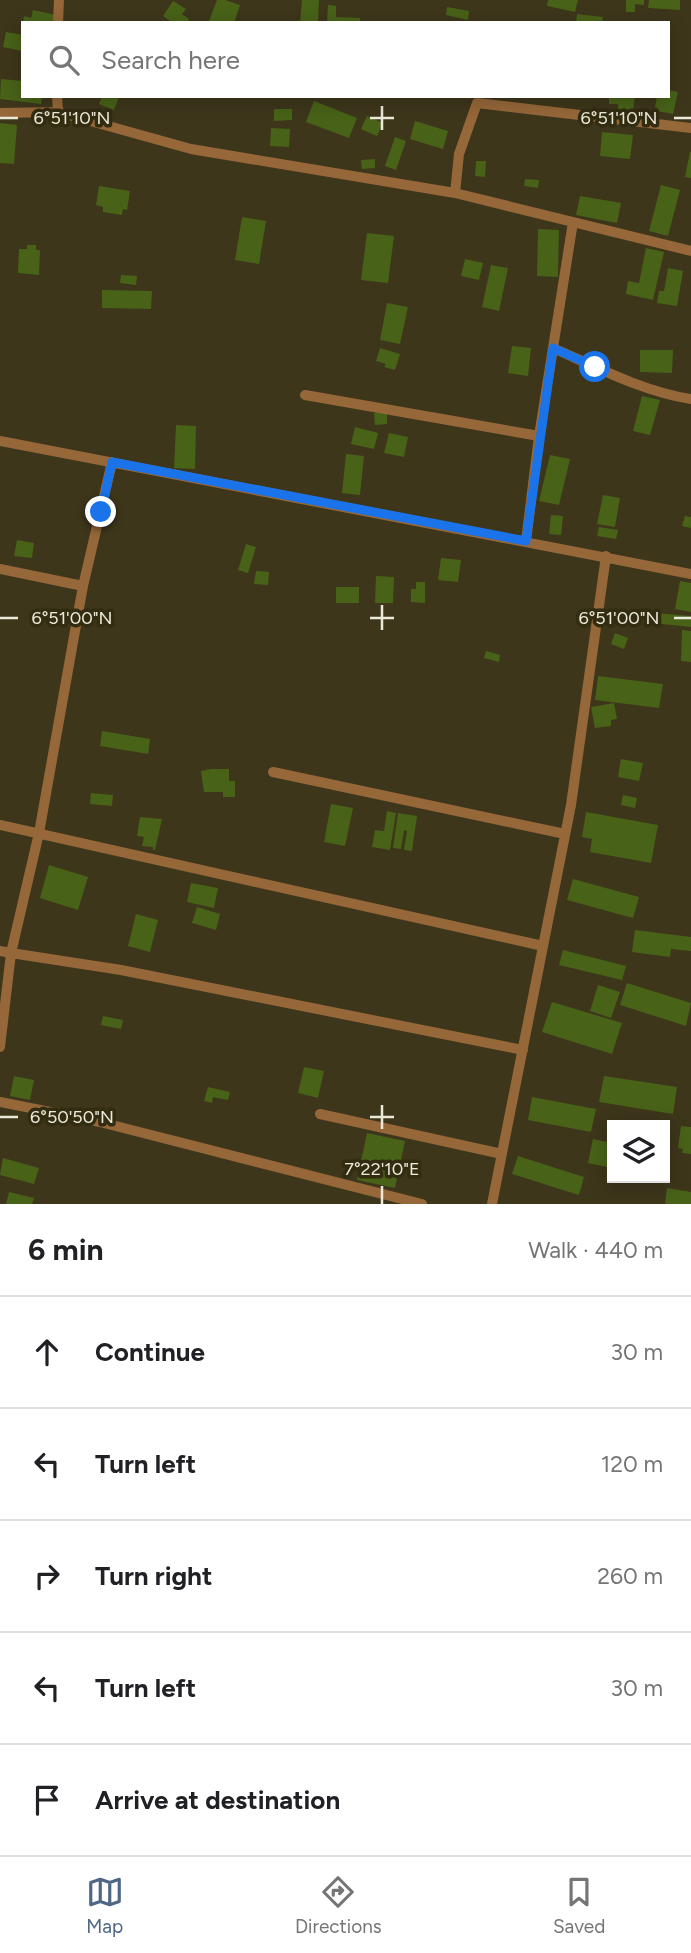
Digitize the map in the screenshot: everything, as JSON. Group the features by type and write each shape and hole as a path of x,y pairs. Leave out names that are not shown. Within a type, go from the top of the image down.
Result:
{"street":[{"path":"58,21 59,0"},
{"path":"57,98 58,112"},
{"path":"455,193 459,153 477,103 691,128"},
{"path":"0,113 58,112 191,149 455,193 691,251"},
{"path":"526,541 539,436 573,222"},
{"path":"553,348 673,396 691,399"},
{"path":"305,395 539,436"},
{"path":"0,441 691,574"},
{"path":"0,1047 6,952 39,833 83,586 112,462"},
{"path":"492,1204 565,834 606,556"},
{"path":"0,569 83,586"},
{"path":"273,772 565,834"},
{"path":"0,825 543,946"},
{"path":"6,952 121,970 523,1050"},
{"path":"0,1102 100,1122 422,1204"},
{"path":"320,1114 502,1154"}],"building":[{"path":"217,0 240,5 235,21 209,21"},
{"path":"302,0 319,0 318,21 300,21"},
{"path":"548,0 578,0 575,12 547,6"},
{"path":"626,0 644,0 644,5 635,4 635,12 626,12"},
{"path":"649,0 680,0 680,10 648,8"},
{"path":"173,1 186,9 182,14 189,19 170,21 163,16"},
{"path":"328,5 336,6 336,17 360,18 360,21 327,21"},
{"path":"447,7 469,11 468,20 446,15"},
{"path":"33,10 56,15 54,21 23,21 24,16 31,18"},
{"path":"577,14 603,17 602,21 576,21"},
{"path":"6,32 21,35 21,51 3,47"},
{"path":"1,79 21,81 21,98 42,98 41,104 0,99"},
{"path":"670,90 678,92 673,114 657,111 658,108 655,107 657,98 670,98"},
{"path":"101,98 119,98 114,110 99,104"},
{"path":"609,98 635,98 633,110 618,110 618,104 609,104"},
{"path":"314,101 357,118 349,138 306,122"},
{"path":"274,109 292,109 292,120 274,121"},
{"path":"367,116 383,123 377,136 361,129"},
{"path":"415,121 448,131 443,149 410,139"},
{"path":"0,123 17,125 14,164 0,163"},
{"path":"271,128 290,129 289,147 270,146"},
{"path":"602,132 633,135 630,159 600,156"},
{"path":"395,137 406,141 396,170 385,166"},
{"path":"691,152 691,178 685,177"},
{"path":"375,159 375,168 362,169 361,160"},
{"path":"476,161 486,161 485,177 475,176"},
{"path":"525,179 539,180 538,188 524,186"},
{"path":"661,185 680,190 668,236 649,231"},
{"path":"99,186 130,191 127,210 123,209 122,215 103,212 103,207 96,205"},
{"path":"580,196 621,203 617,223 576,215"},
{"path":"242,217 266,221 259,264 235,260"},
{"path":"538,229 559,230 558,277 537,276"},
{"path":"367,233 394,236 388,283 361,280"},
{"path":"27,245 36,245 36,250 40,250 39,275 18,273 19,249 27,249"},
{"path":"646,248 664,252 653,300 626,294 628,281 639,283"},
{"path":"465,259 483,263 479,280 461,276"},
{"path":"491,265 508,268 499,311 482,307"},
{"path":"668,268 683,271 677,306 657,303 659,291 664,291"},
{"path":"121,275 137,276 136,285 120,283"},
{"path":"102,290 152,291 151,309 102,308"},
{"path":"387,303 408,307 400,344 380,340"},
{"path":"512,346 531,348 528,376 508,373"},
{"path":"380,348 400,354 395,370 376,361"},
{"path":"640,350 673,350 672,373 640,372"},
{"path":"642,396 660,400 650,435 633,431"},
{"path":"387,412 387,424 375,425 374,413"},
{"path":"176,425 196,426 195,469 174,468"},
{"path":"355,427 378,433 374,449 351,444"},
{"path":"389,433 408,437 404,457 384,453"},
{"path":"346,454 364,456 360,495 342,493"},
{"path":"550,455 570,459 559,505 539,501"},
{"path":"603,495 620,498 615,527 597,524"},
{"path":"551,515 563,516 561,535 549,534"},
{"path":"685,516 691,517 691,528 682,526"},
{"path":"599,527 618,530 616,539 597,536"},
{"path":"17,540 34,543 32,558 14,556"},
{"path":"246,544 256,547 248,573 238,570"},
{"path":"441,558 461,560 458,582 438,580"},
{"path":"256,571 269,572 268,585 254,584"},
{"path":"376,576 394,577 393,603 375,603"},
{"path":"680,581 691,583 691,612 675,609"},
{"path":"416,582 425,582 425,603 411,602 411,589 416,589"},
{"path":"336,587 359,587 359,603 336,603"},
{"path":"644,612 691,616 691,627 643,622"},
{"path":"682,630 691,631 691,662 681,661"},
{"path":"615,633 628,638 624,649 611,644"},
{"path":"486,651 500,655 499,662 484,658"},
{"path":"598,676 663,684 659,708 595,700"},
{"path":"614,703 617,719 611,720 611,726 595,728 591,707"},
{"path":"102,731 150,739 148,754 100,746"},
{"path":"621,759 643,763 639,781 618,777"},
{"path":"229,769 229,781 235,781 235,797 223,797 223,792 204,792 201,771"},
{"path":"91,793 113,795 112,806 90,804"},
{"path":"623,795 637,798 635,808 621,805"},
{"path":"331,804 353,808 345,846 324,842"},
{"path":"387,811 396,813 390,850 372,847 375,830 384,831"},
{"path":"586,812 658,825 651,863 590,852 592,839 582,837"},
{"path":"398,813 417,816 412,851 404,850 407,831 404,830 401,849 393,848"},
{"path":"140,817 162,819 155,850 153,847 142,846 144,837 137,836"},
{"path":"49,865 88,877 78,910 40,898"},
{"path":"573,879 639,897 633,918 567,900"},
{"path":"191,883 218,888 214,908 187,902"},
{"path":"197,907 220,914 216,930 192,923"},
{"path":"136,914 158,920 150,952 128,946"},
{"path":"635,930 691,937 691,951 671,949 670,957 632,952"},
{"path":"563,950 626,966 622,980 559,965"},
{"path":"627,983 691,1003 686,1026 620,1005"},
{"path":"598,985 620,992 611,1018 590,1011"},
{"path":"552,1002 622,1023 612,1054 542,1032"},
{"path":"103,1016 123,1020 121,1029 101,1025"},
{"path":"304,1067 324,1071 318,1098 298,1093"},
{"path":"14,1076 34,1080 30,1100 10,1096"},
{"path":"604,1076 677,1087 673,1114 599,1102"},
{"path":"208,1087 230,1092 228,1100 213,1097 212,1103 204,1101"},
{"path":"532,1097 596,1109 591,1132 528,1120"},
{"path":"681,1126 691,1127 691,1154 682,1153 683,1149 678,1148"},
{"path":"367,1133 405,1141 395,1188 357,1180"},
{"path":"593,1139 607,1142 607,1167 588,1163"},
{"path":"518,1156 584,1177 579,1195 512,1174"},
{"path":"3,1158 39,1168 34,1184 0,1175"},
{"path":"667,1188 691,1192 691,1204 665,1204"},
{"path":"9,1192 34,1198 32,1204 6,1204"}],"route":[{"path":"101,512 112,462 526,541 553,348 595,367"}]}
